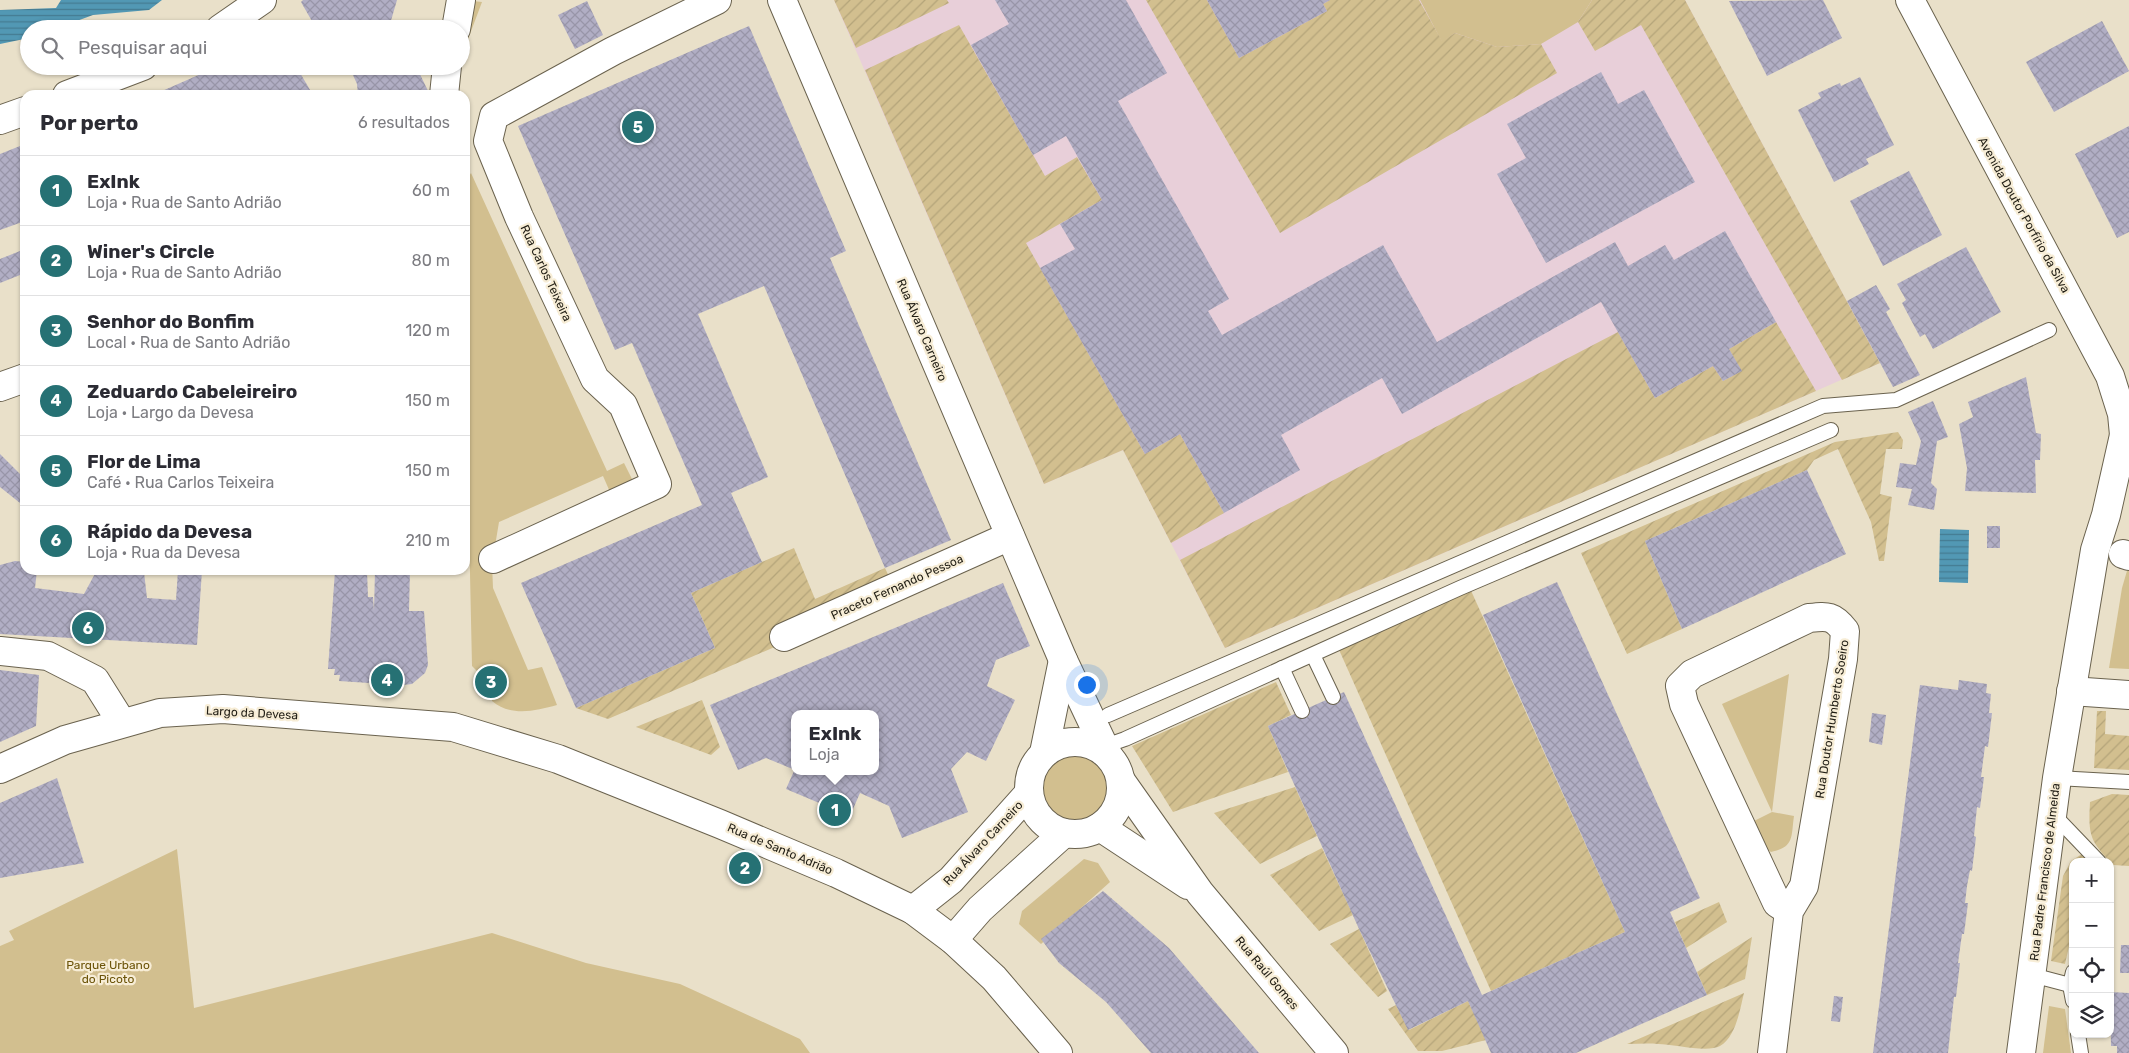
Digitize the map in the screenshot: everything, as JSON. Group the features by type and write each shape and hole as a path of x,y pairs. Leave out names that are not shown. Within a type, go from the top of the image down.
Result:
{"street":[{"path":"233,20 262,0"},
{"path":"458,20 461,0"},
{"name":"Rua Carlos Teixeira","path":"493,559 657,484 623,405 595,379 520,217 488,141 494,116 613,51 717,0"},
{"name":"Rua Álvaro Carneiro","path":"782,0 1063,660 1106,750 1117,767 1121,781"},
{"name":"Avenida Doutor Porfírio da Silva","path":"1910,0 2110,376 2122,414 2126,436"},
{"path":"80,90 119,75"},
{"path":"445,90 446,75"},
{"path":"0,120 20,113"},
{"path":"0,387 20,380"},
{"name":"Rua Padre Francisco de Almeida","path":"2021,1053 2070,691 2095,550 2126,436"},
{"name":"Praceto Fernando Pessoa","path":"784,637 1010,536"},
{"name":"Rua Doutor Humberto Soeiro","path":"1772,1053 1789,911 1804,886 1843,659 1845,631 1837,621 1827,616 1809,618 1692,674 1680,686 1684,704 1777,903 1789,911"},
{"path":"0,652 48,656 95,680 122,723"},
{"name":"Rua Álvaro Carneiro","path":"1063,660 1044,753 1034,765 1029,778 1028,793 1034,811 1047,825 1064,833"},
{"path":"2070,691 2129,695"},
{"name":"Largo da Devesa","path":"0,769 65,740 160,713 223,709 453,727"},
{"name":"Rua de Santo Adrião","path":"453,727 585,770 836,873 913,910 953,940 994,978 1058,1053"},
{"path":"1044,753 1059,744 1076,741 1106,750"},
{"path":"953,940 980,909 1064,833 1076,835 1100,827 1113,815 1120,799 1121,781"},
{"name":"Rua Raúl Gomes","path":"1121,781 1200,893 1334,1053"},
{"name":"Rua Álvaro Carneiro","path":"913,910 951,880 1028,793"},
{"name":"Rua Raúl Gomes","path":"1100,827 1200,893"}],"lane":[{"path":"1108,716 1823,406 1896,400 2049,330"},
{"path":"1106,750 1125,739 1599,527 1831,430"},
{"path":"1312,655 1333,697"},
{"path":"1282,668 1302,711"},
{"path":"2057,778 2129,782"},
{"path":"2053,814 2095,858"},
{"path":"2032,975 2069,979"},
{"path":"2078,1038 2080,1053"}],"shaded area":[{"path":"834,0 1685,0 1880,363 1225,648 1123,450 1044,484"}],"green space":[{"path":"834,0 947,0 949,3 856,48"},
{"path":"1146,0 1207,0 1239,58 1327,11 1323,4 1330,0 1419,0 1442,41 1455,33 1497,47 1541,44 1557,73 1280,233"},
{"path":"1420,0 1592,0 1578,22 1541,44 1497,47 1455,33 1442,42"},
{"path":"1592,0 1685,0 1880,363 1842,380 1641,25 1595,51 1578,22"},
{"path":"473,1 482,2 470,34 470,20 468,20"},
{"path":"959,25 1045,176 1077,157 1102,200 1026,243 1145,454 1180,434 1224,513 1171,543 1123,450 1044,484 865,70"},
{"path":"471,173 607,471 624,463 633,481 610,492 603,476 499,522 492,564 493,588 528,670 542,667 557,705 532,711 507,709 492,701 492,696 509,687 496,664 479,673 472,666 470,574"},
{"path":"1776,322 1816,391 1225,648 1180,560 1618,332 1655,398 1713,366 1723,381 1741,371 1729,349"},
{"path":"1898,432 1903,440 1902,449 1886,449 1880,494 1892,497 1884,561 1879,561 1871,522 1838,449 1814,460 1807,470 1645,541 1682,629 1627,654 1581,553 1835,442"},
{"path":"794,548 815,599 885,568 897,594 608,719 576,708 715,648 691,593"},
{"path":"2129,564 2129,669 2109,668 2122,588"},
{"path":"1468,584 1625,932 1491,991 1336,643"},
{"path":"1789,674 1772,812 1722,704"},
{"path":"1276,682 1291,715 1268,726 1288,772 1173,812 1132,746"},
{"path":"702,700 720,747 711,755 636,727"},
{"path":"2097,711 2106,711 2105,734 2129,736 2129,770 2094,768"},
{"path":"1075,756 1087,759 1098,766 1105,777 1108,789 1105,801 1098,812 1087,819 1075,822 1063,819 1052,812 1045,801 1042,789 1045,777 1052,766 1063,759"},
{"path":"1295,787 1317,836 1260,864 1214,813"},
{"path":"2112,794 2129,795 2129,866 2114,865 2114,858 2106,858 2099,850 2090,831 2090,802"},
{"path":"1772,812 1794,816 1792,835 1788,844 1779,850 1771,852 1762,845 1754,821"},
{"path":"1322,848 1353,915 1319,931 1270,875"},
{"name":"Parque Urbano do Picoto","path":"177,849 194,1008 492,933 586,963 680,984 800,1039 810,1053 0,1053 0,946 14,940 9,931"},
{"path":"2082,854 2085,858 2076,858"},
{"path":"1084,859 1098,863 1110,882 1041,944 1019,924 1022,911"},
{"path":"2069,865 2069,946 2065,964 2051,961 2063,876"},
{"path":"1719,902 1727,922 1686,948 1675,922"},
{"path":"1359,929 1387,991 1378,997 1330,944"},
{"path":"1752,937 1745,979 1707,995 1697,972"},
{"path":"1744,993 1734,1029 1720,1046 1707,1049 1664,1044 1627,1044"},
{"path":"1468,1001 1486,1040 1442,1051 1418,1051 1388,1009 1396,1005 1409,1030"},
{"path":"2049,1006 2065,1009 2071,1053 2043,1053"}],"water":[{"path":"61,0 162,0 149,10 93,15 79,20 20,20 20,40 0,44 0,10 56,8"},
{"path":"1940,529 1969,530 1968,583 1939,582"}],"building":[{"path":"303,0 397,0 391,20 311,20 301,2"},
{"path":"995,0 1126,0 1167,73 1118,101 1229,299 1208,311 1222,335 1383,245 1437,342 1615,242 1628,266 1665,245 1674,260 1725,231 1776,322 1729,349 1742,371 1723,381 1713,366 1655,398 1601,302 1402,414 1382,378 1281,435 1300,470 1224,513 1180,434 1145,454 1040,268 1075,249 1060,224 1102,200 1066,136 1033,155 971,45 1009,24"},
{"path":"1207,0 1330,0 1323,4 1327,11 1239,58"},
{"path":"1823,0 1842,38 1767,76 1729,1"},
{"path":"587,1 603,35 575,49 558,15"},
{"path":"2102,21 2129,71 2054,112 2026,62"},
{"path":"749,26 846,251 830,258 951,540 885,568 764,286 698,314 768,477 731,493 762,562 691,593 715,648 576,708 521,583 702,505 632,343 615,350 518,126"},
{"path":"1601,72 1618,104 1644,90 1695,182 1546,263 1497,174 1526,158 1507,124"},
{"path":"199,75 301,75 310,90 164,90"},
{"path":"353,75 420,75 428,90 358,90"},
{"path":"1860,77 1894,145 1866,159 1869,164 1834,182 1798,110 1821,98 1818,93 1840,83 1841,86"},
{"path":"2129,126 2129,232 2117,238 2075,154"},
{"path":"20,146 20,223 0,230 0,154"},
{"path":"1909,171 1942,235 1883,266 1850,201"},
{"path":"1966,247 2001,312 1933,349 1925,334 1920,337 1902,303 1906,300 1897,284"},
{"path":"20,251 20,275 0,283 0,259"},
{"path":"1876,285 1890,309 1886,312 1920,375 1893,387 1847,301"},
{"path":"2026,377 2036,433 2041,434 2040,460 2035,460 2036,493 1965,491 1967,468 1959,424 1973,417 1968,402"},
{"path":"1933,401 1948,437 1937,441 1931,483 1937,489 1934,510 1908,505 1912,489 1896,487 1900,463 1916,465 1921,441 1908,412"},
{"path":"0,454 20,474 20,503 0,487"},
{"path":"1807,470 1846,554 1682,629 1645,541"},
{"path":"1987,526 2000,526 2000,548 1987,548"},
{"path":"20,562 20,575 36,575 35,588 84,594 94,575 144,575 147,598 176,600 178,575 202,575 197,645 0,634 0,565"},
{"path":"335,575 367,575 368,597 373,597 374,611 375,575 410,575 409,611 424,611 428,665 425,673 412,684 387,685 372,675 369,683 339,681 340,675 334,675 335,669 328,669"},
{"path":"1557,582 1700,898 1670,912 1707,995 1576,1053 1491,1053 1468,1001 1408,1030 1359,929 1268,726 1344,692 1482,995 1625,932 1483,615"},
{"path":"1003,583 1030,646 996,660 987,686 1015,700 986,761 967,752 951,769 968,812 902,838 889,806 860,793 850,816 786,789 792,775 879,775 879,710 791,710 791,768 766,758 738,770 710,705"},
{"path":"0,670 39,675 36,726 0,742"},
{"path":"494,673 501,686 489,692 482,679"},
{"path":"1959,680 1987,684 1986,693 1991,694 1989,713 1992,713 1988,747 1985,746 1981,777 1984,777 1980,808 1977,807 1972,871 1970,870 1967,886 1965,903 1968,903 1958,963 1960,963 1948,1053 1873,1053 1920,685 1958,690"},
{"path":"1872,713 1886,715 1882,745 1869,742"},
{"path":"57,778 84,863 0,878 0,803"},
{"path":"1103,891 1169,948 1259,1053 1151,1053 1106,1002 1059,963 1041,939"},
{"path":"2121,945 2129,945 2129,973 2120,973"},
{"path":"2114,992 2129,993 2129,1053 2117,1053 2117,1046 2111,1046 2111,1038 2114,1038"},
{"path":"1834,996 1843,997 1840,1022 1831,1021"}],"place":[{"name":"Flor de Lima","path":"638,127"},
{"name":"Rápido da Devesa","path":"88,628"},
{"name":"Zeduardo Cabeleireiro","path":"387,680"},
{"name":"Senhor do Bonfim","path":"491,682"},
{"name":"ExInk","path":"835,810"},
{"name":"Winer's Circle","path":"745,868"}]}
